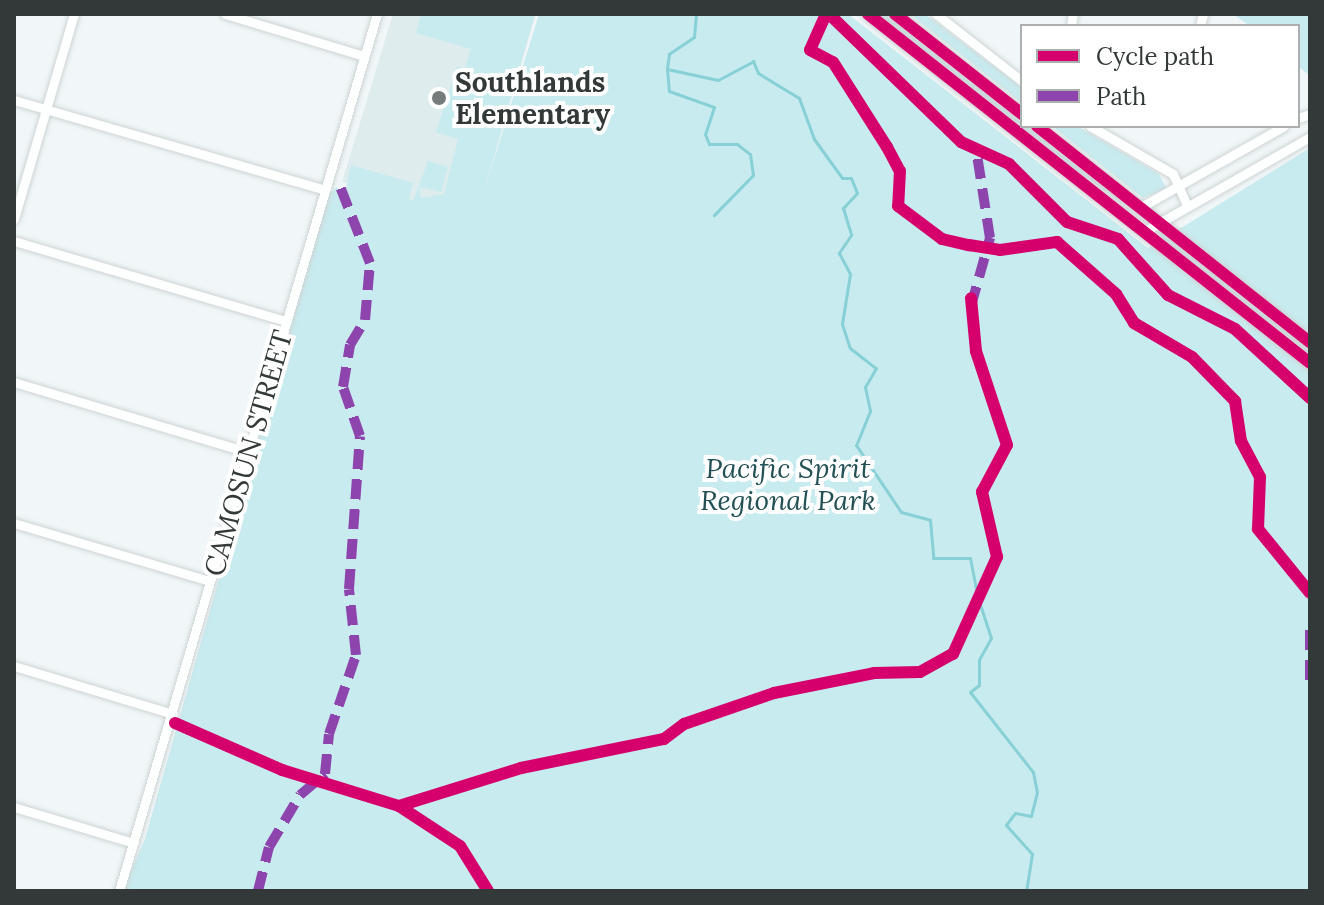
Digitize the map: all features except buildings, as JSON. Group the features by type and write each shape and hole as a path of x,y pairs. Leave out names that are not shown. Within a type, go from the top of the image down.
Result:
{"main road":[{"path":"868,14 1310,363"},
{"path":"895,14 1020,112"},
{"path":"1040,128 1310,342"}],"street":[{"path":"14,219 74,14"},
{"path":"225,14 364,56"},
{"name":"CAMOSUN STREET","path":"119,891 377,14"},
{"path":"936,14 1020,79"},
{"path":"14,100 325,190"},
{"path":"1093,128 1173,174 1176,187 1187,206"},
{"path":"1141,207 1280,128"},
{"path":"1145,231 1310,137"},
{"path":"14,241 286,321"},
{"path":"14,382 247,452"},
{"path":"14,523 210,581"},
{"path":"14,666 173,714"},
{"path":"14,807 134,843"}],"shaded area":[{"name":"Southlands Elementary","path":"393,14 536,14 476,220 342,182"}],"green space":[{"name":"Pacific Spirit Regional Park","path":"421,14 535,14 482,198 539,14 848,14 1148,248 1162,240 1158,229 1168,236 1310,148 1310,891 122,891 145,839 328,195 337,187 344,197 351,165 413,183 409,199 413,201 428,161 448,167 441,192 419,187 421,198 444,194 458,139 436,132 457,66 465,68 471,49 416,33"},
{"path":"876,14 887,14 1020,120 1020,127"},
{"path":"910,14 925,14 1020,86 1020,101"},
{"path":"1233,14 1310,14 1310,76 1300,68 1300,24 1247,24"},
{"path":"1021,128 1030,128 1140,216"},
{"path":"1055,128 1080,128 1159,174 1166,188 1143,198"}],"waterway":[{"path":"696,14 694,37 669,54 667,69 718,80 753,61 758,73 799,98 814,139 842,178 851,178 857,193 843,208 851,235 839,253 850,274 842,324 850,348 876,368 865,387 870,411 856,445 901,512 930,520 933,558 970,558 977,593"},
{"path":"667,69 669,91 714,107 705,134 709,144 737,144 750,154 753,175 714,215"},
{"path":"978,598 991,638 979,660 979,685 970,692 1033,772 1037,792 1031,816 1015,813 1006,825 1032,854 1026,891"}],"marked path":[{"path":"971,306 990,238 976,149"},
{"path":"258,891 269,847 300,795 325,774 329,734 356,655 349,589 360,436 343,387 350,345 365,320 370,263 339,184"},
{"path":"1310,630 1310,680"}],"cycle path":[{"path":"826,14 810,50 833,62 887,147 900,171 898,206 942,239 1000,250 1057,242 1116,294 1134,323 1192,357 1235,401 1241,441 1260,477 1258,529 1310,593"},
{"path":"829,14 961,142 1009,164 1067,222 1118,239 1168,295 1235,329 1310,398"},
{"path":"868,14 1310,363"},
{"path":"895,14 1020,112"},
{"path":"1040,128 1310,342"},
{"path":"399,806 521,768 664,739 684,724 774,693 874,673 920,672 953,654 997,557 982,492 1007,445 976,351 971,298"},
{"path":"175,723 282,770 399,806 460,846 488,891"}],"place":[{"name":"Southlands Elementary","path":"439,98"}]}
